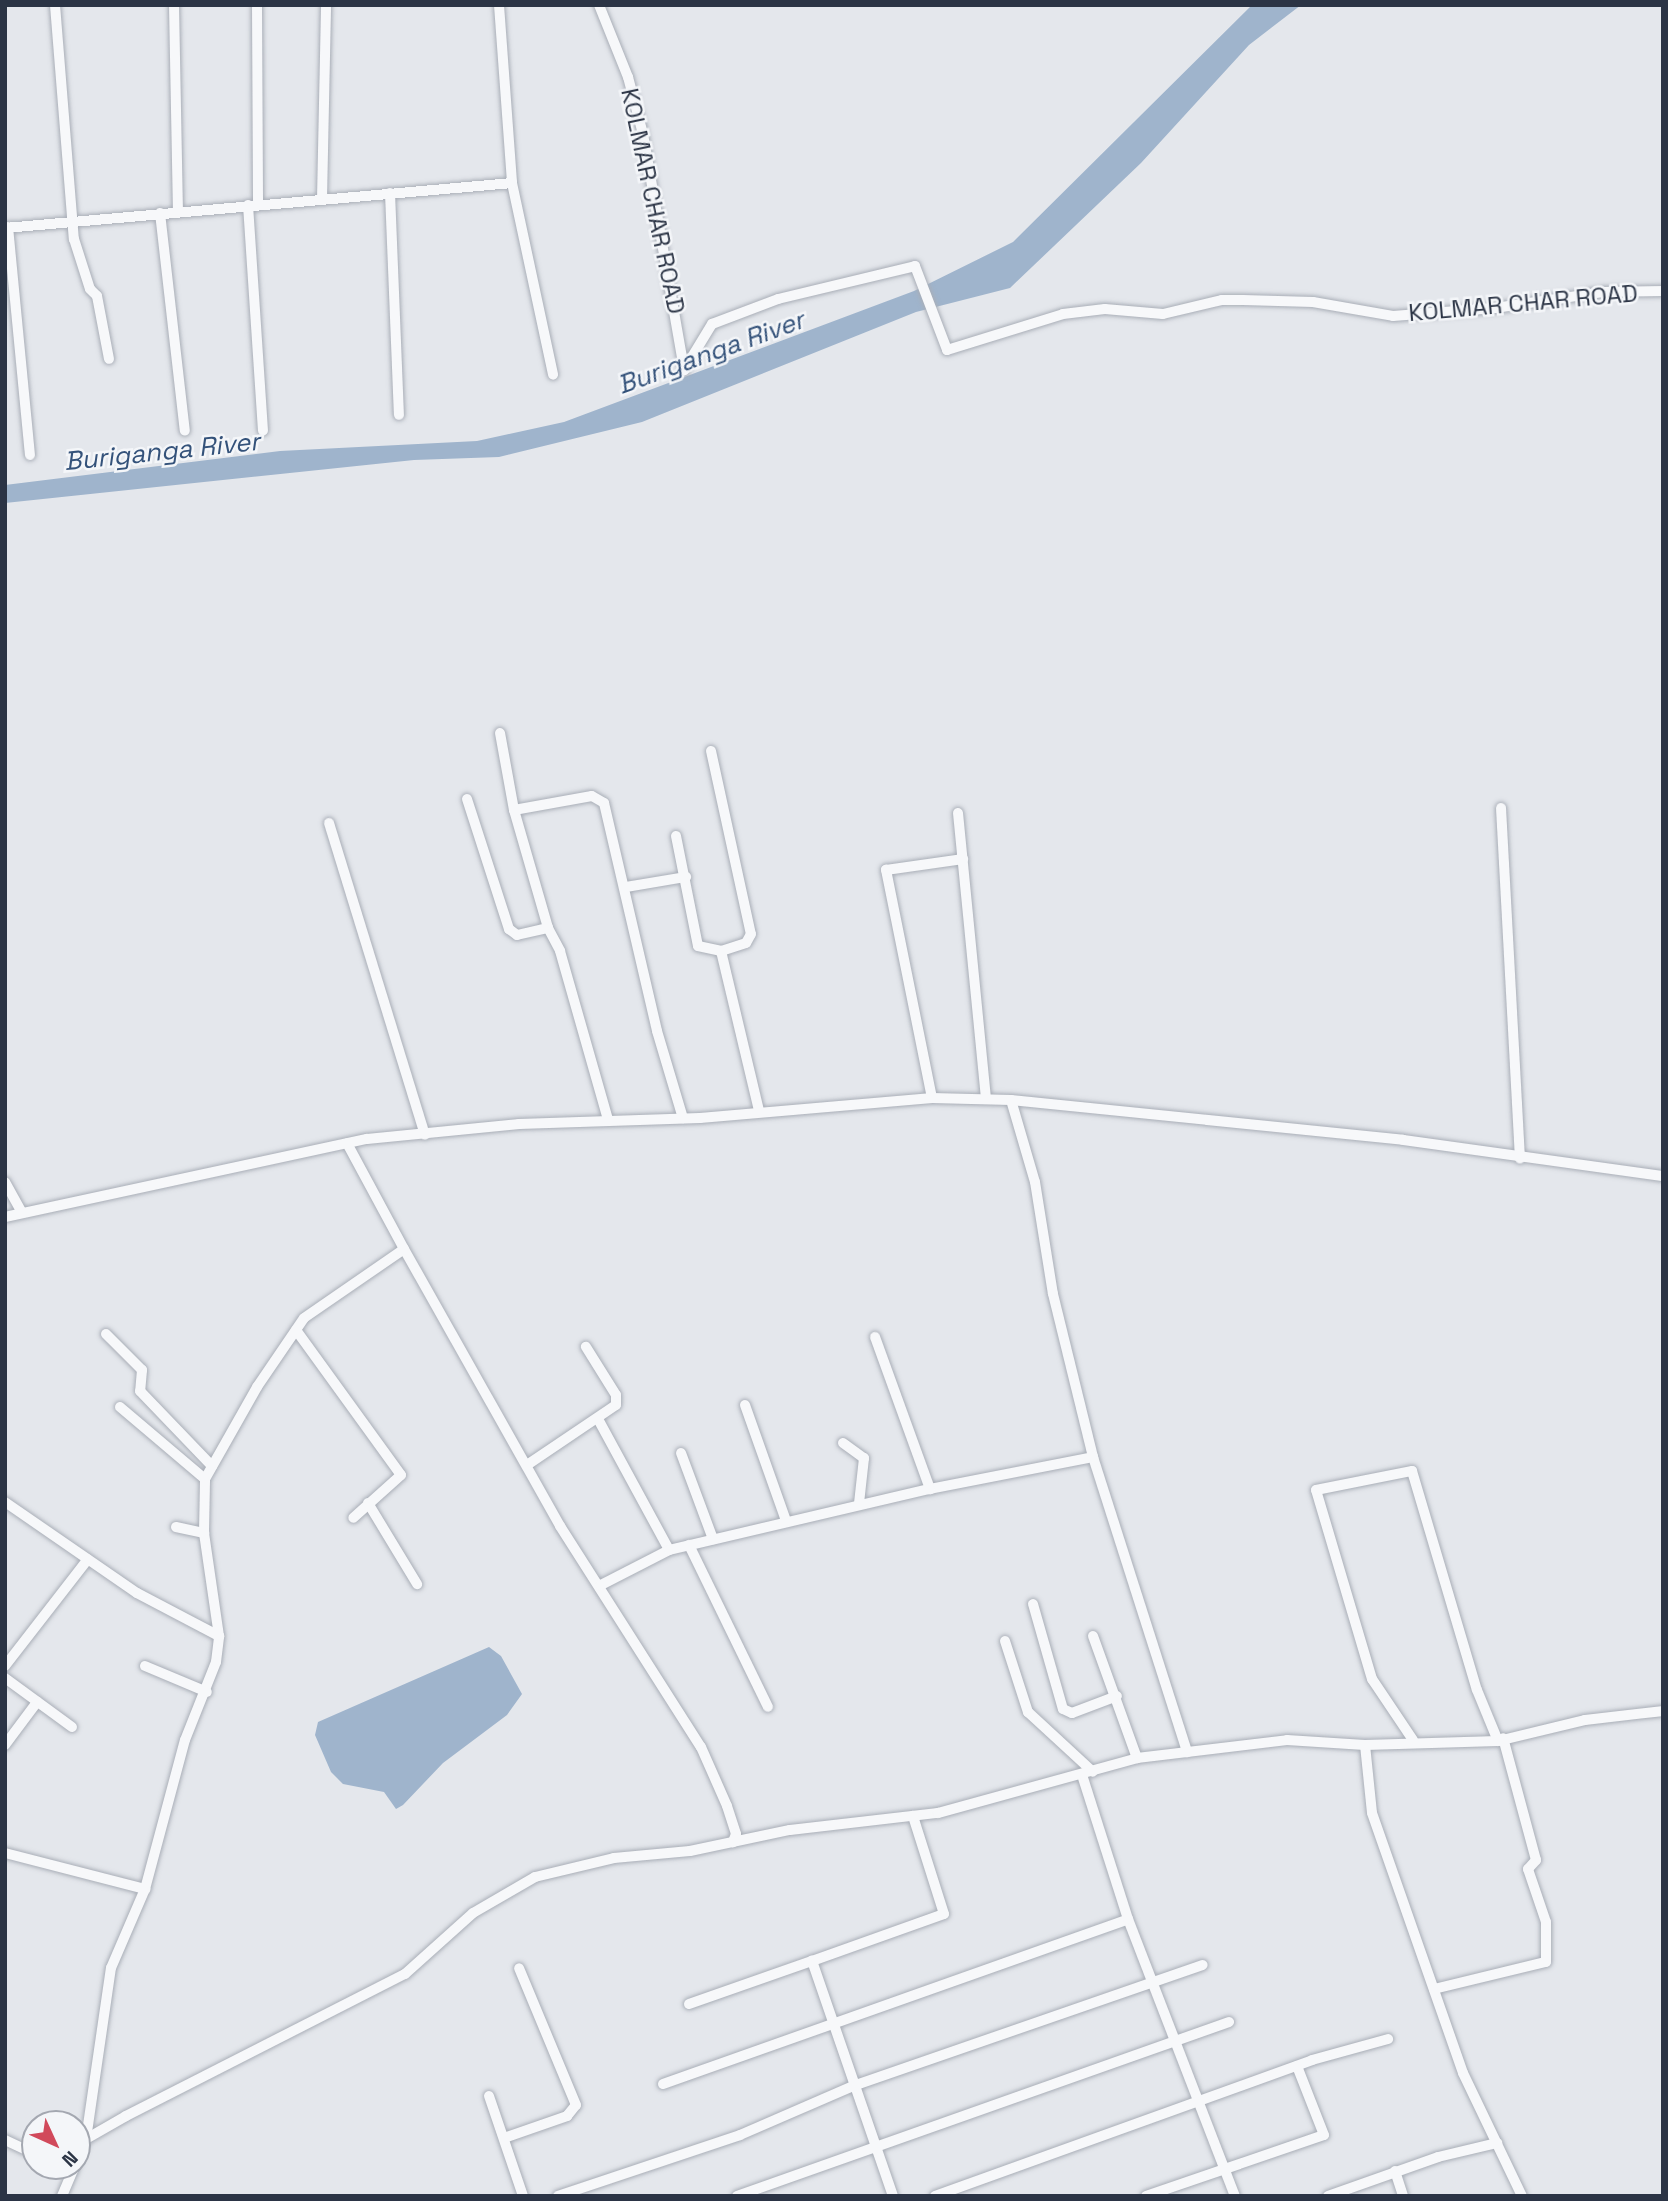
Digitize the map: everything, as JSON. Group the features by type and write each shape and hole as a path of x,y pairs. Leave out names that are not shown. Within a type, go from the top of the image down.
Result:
{"street":[{"path":"55,5 72,220 83,271 97,296 108,359"},
{"path":"174,5 178,211"},
{"path":"257,5 253,205 263,431"},
{"path":"322,199 326,5"},
{"path":"499,5 512,183 553,375"},
{"name":"KOLMAR CHAR ROAD","path":"599,5 628,77 643,134 684,370 712,324 778,299 915,266 947,349 1063,314 1105,309 1163,314 1222,300 1243,300 1312,302 1393,316 1495,308 1604,292 1663,291"},
{"path":"30,455 6,228 72,220 512,183"},
{"path":"390,193 399,415"},
{"path":"160,213 186,431"},
{"path":"500,733 514,810 548,928 560,951 608,1119"},
{"path":"676,836 698,946 721,951 746,943 751,934 711,751"},
{"path":"514,810 592,796 600,799 626,887 657,1031 683,1118"},
{"path":"467,799 509,929 517,935 548,928"},
{"path":"1501,808 1520,1158"},
{"path":"958,813 986,1099"},
{"path":"329,823 425,1135"},
{"path":"932,1098 886,870 964,859"},
{"path":"626,887 686,877"},
{"path":"721,951 760,1111"},
{"path":"5,1217 21,1211 58,1207 347,1143 608,1119 683,1118 932,1098 1011,1100 1403,1140 1663,1176"},
{"path":"1011,1100 1035,1182 1053,1294 1093,1457 1187,1752"},
{"path":"347,1143 561,1526 601,1585 701,1747 727,1806 736,1834 733,1842"},
{"path":"5,1182 21,1211"},
{"path":"90,2110 111,1968 145,1889 185,1740 206,1692 219,1636 204,1533 205,1479 304,1318 404,1249"},
{"path":"296,1330 401,1475 353,1518"},
{"path":"106,1334 142,1370 140,1391 212,1466"},
{"path":"875,1337 930,1489"},
{"path":"527,1465 598,1419 617,1400 586,1347"},
{"path":"745,1405 786,1521"},
{"path":"120,1407 205,1479"},
{"path":"598,1419 669,1550"},
{"path":"842,1443 864,1458 859,1503"},
{"path":"681,1453 713,1539"},
{"path":"601,1585 669,1550 859,1503 1093,1457"},
{"path":"1413,1740 1372,1679 1316,1490 1412,1471 1477,1690 1500,1739 1536,1860 1528,1869 1546,1922 1546,1962 1434,1989"},
{"path":"5,1502 137,1593 219,1636"},
{"path":"368,1503 417,1584"},
{"path":"176,1527 204,1533"},
{"path":"689,1545 768,1707"},
{"path":"5,1666 88,1559"},
{"path":"1034,1604 1063,1709 1072,1713 1117,1696"},
{"path":"1093,1636 1117,1696 1137,1758"},
{"path":"1005,1641 1028,1712 1093,1772"},
{"path":"145,1666 206,1692"},
{"path":"5,1678 72,1727"},
{"path":"5,1745 37,1702"},
{"path":"91,2136 405,1974 473,1913 535,1877 614,1858 733,1842 790,1830 913,1816 1082,1775 1137,1758 1287,1740 1365,1745 1413,1740 1500,1739 1585,1720 1663,1711"},
{"path":"1365,1745 1372,1813 1463,2073 1522,2196"},
{"path":"1082,1775 1128,1919 1172,2042 1235,2196"},
{"path":"689,2004 944,1914 913,1816"},
{"path":"5,1853 145,1889"},
{"path":"663,2084 1128,1919"},
{"path":"812,1961 893,2196"},
{"path":"558,2196 740,2135 853,2086 1203,1965"},
{"path":"504,2138 567,2116 576,2105 519,1968"},
{"path":"737,2196 1229,2022"},
{"path":"935,2196 1297,2066 1388,2039"},
{"path":"1146,2196 1324,2135 1297,2066"},
{"path":"489,2096 523,2196"},
{"path":"5,2140 21,2147"},
{"path":"1328,2196 1395,2171 1497,2143"},
{"path":"1395,2171 1403,2196"}],"water":[{"path":"1252,5 1301,5 1249,45 1141,163 1010,288 916,312 642,422 499,457 414,460 5,503 5,485 280,451 477,441 564,422 914,291 1013,242"},
{"path":"489,1647 501,1656 522,1694 507,1715 443,1763 403,1805 396,1809 384,1792 343,1784 331,1772 315,1735 318,1722"}],"water label":[{"name":"Buriganga River","path":"711,353"},
{"name":"Buriganga River","path":"162,452"}]}
